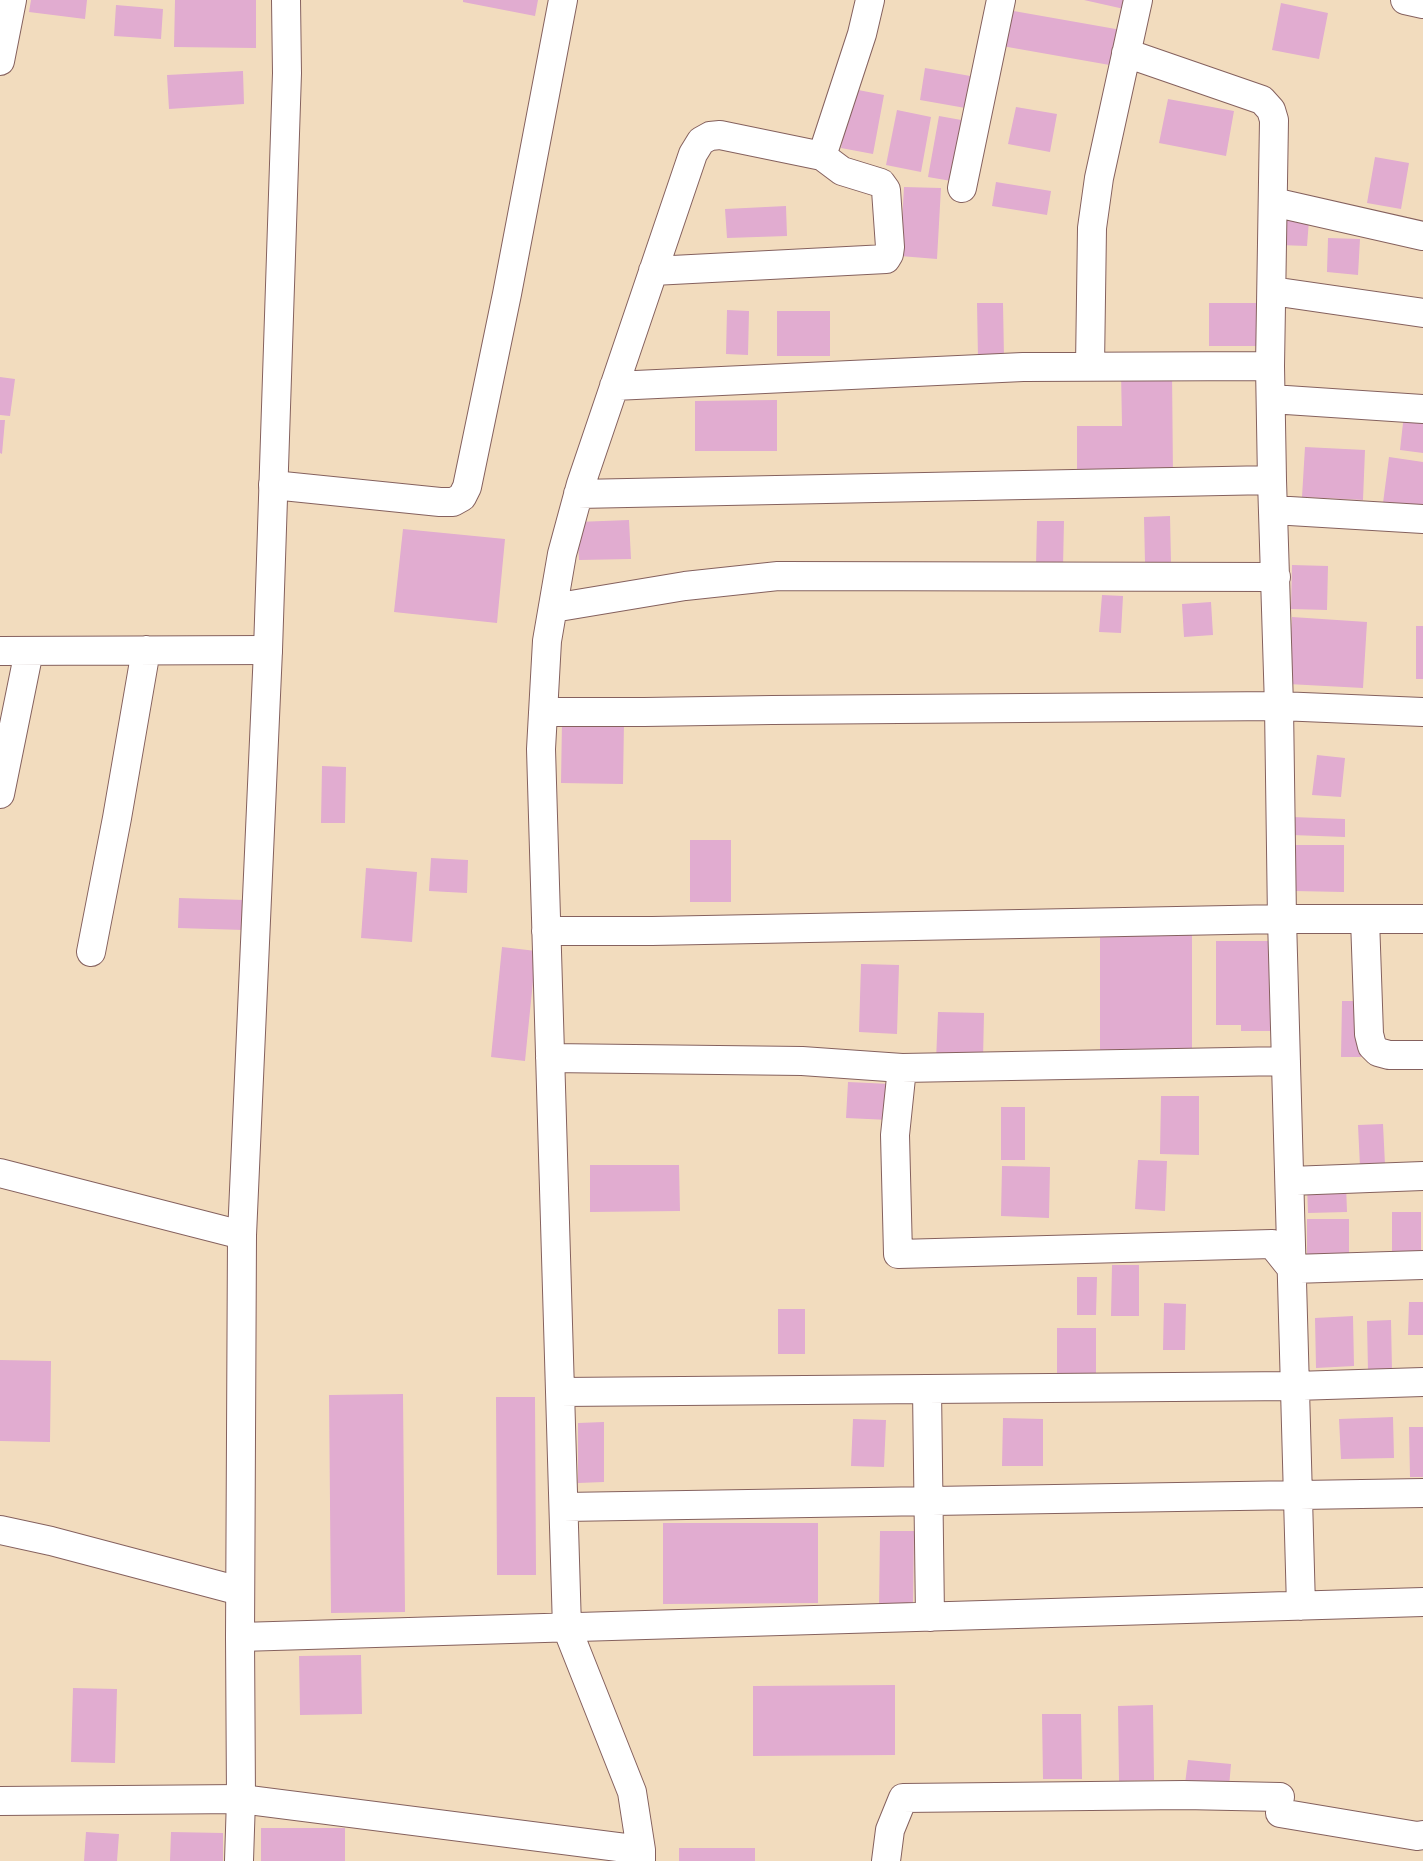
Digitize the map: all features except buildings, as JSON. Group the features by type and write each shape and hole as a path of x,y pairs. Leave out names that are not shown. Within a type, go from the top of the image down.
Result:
{"street":[{"path":"0,61 12,0"},
{"path":"239,1861 241,1799 242,1235 268,650 287,83 286,0"},
{"path":"273,486 440,502 454,502 462,497 467,486 507,294 563,0"},
{"path":"822,156 862,34 870,0"},
{"path":"962,188 1001,0"},
{"path":"1090,366 1092,228 1099,178 1138,0"},
{"path":"1405,0 1423,4"},
{"path":"1126,53 1262,100 1271,110 1274,120 1270,366 1272,480 1276,577 1282,919 1301,1606"},
{"path":"0,1801 241,1799 641,1855 632,1792 567,1628 541,748 547,641 562,554 578,494 614,386 653,271 693,154 701,141 710,136 720,134 822,156 842,171 881,183 886,190 890,247 886,259 653,271"},
{"path":"1273,202 1423,236"},
{"path":"1272,291 1423,314"},
{"path":"614,386 1014,367 1270,366"},
{"path":"1271,399 1423,409"},
{"path":"578,494 1272,480"},
{"path":"1273,510 1423,519"},
{"path":"553,608 685,586 778,576 1276,577"},
{"path":"91,952 146,650"},
{"path":"0,651 268,650"},
{"path":"0,794 29,651"},
{"path":"543,712 1279,706 1423,712"},
{"path":"546,931 652,931 1282,919 1423,919"},
{"path":"1365,919 1372,1046 1378,1052 1389,1055 1423,1055"},
{"path":"550,1058 802,1060 902,1068 1286,1061"},
{"path":"902,1068 894,1135 898,1254 1272,1244 1292,1269"},
{"path":"0,1173 242,1235"},
{"path":"1290,1181 1423,1176"},
{"path":"1292,1269 1423,1265"},
{"path":"560,1392 1295,1386 1423,1382"},
{"path":"927,1389 930,1617"},
{"path":"564,1507 1423,1493"},
{"path":"0,1530 240,1590"},
{"path":"240,1637 1423,1602"},
{"path":"886,1861 890,1830 903,1798 1184,1795 1280,1805 1417,1836 1423,1835"}]}
